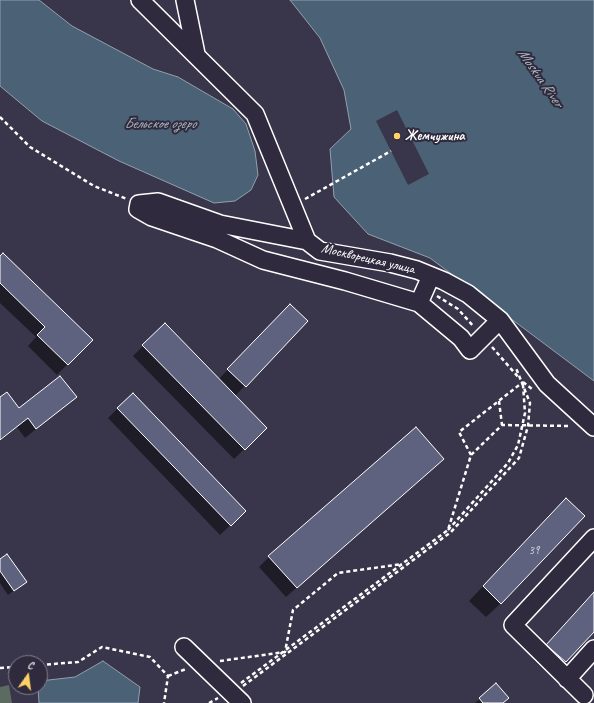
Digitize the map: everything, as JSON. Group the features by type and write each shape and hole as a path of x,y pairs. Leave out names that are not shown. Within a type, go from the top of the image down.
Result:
{"street":[{"name":"Москворецкая улица","path":"140,0 255,114 277,164 292,206 307,241 320,251 390,263 425,289 468,294 500,320 547,384 594,427"},
{"path":"185,0 196,54"},
{"path":"307,241 220,224 158,202 139,204 138,209 152,217 217,239 262,260 345,281 425,289 470,350 500,320"},
{"path":"585,694 567,679 513,625 594,538"},
{"path":"184,647 235,696"},
{"path":"567,679 594,649"}],"path":[{"path":"0,117 30,147 94,186 139,204"},
{"path":"292,206 391,151"},
{"path":"218,703 235,696 451,532 519,458 528,426 530,403 523,382 484,337 458,310 425,289"},
{"path":"471,455 459,432 523,382"},
{"path":"209,703 235,696 285,652 448,530 508,463 518,445 525,413 523,382"},
{"path":"499,401 502,425"},
{"path":"448,530 471,455 502,425 574,426"},
{"path":"285,652 293,610 338,573 404,563"},
{"path":"48,664 78,662 102,647 150,657 168,676"},
{"path":"168,676 201,664 285,652"},
{"path":"164,703 168,676"}],"green space":[{"path":"8,685 8,695 11,695 12,703 0,703 0,687"}],"water":[{"name":"Бельское озеро","path":"0,0 39,0 72,26 153,69 178,77 233,109 246,124 255,151 258,175 251,190 235,201 214,203 119,161 42,121 0,86"},
{"name":"Moskva River","path":"290,0 594,0 594,381 430,258 368,234 334,197 330,149 351,129 344,90 320,38"},
{"path":"103,661 140,687 138,703 39,703 38,695 48,695 48,680 75,677"}],"pier":[{"name":"Жемчужина","path":"397,110 429,174 408,185 376,121"}],"building":[{"path":"3,253 93,340 68,365 37,335 45,327 0,283 0,256"},
{"path":"290,304 308,321 246,387 227,369"},
{"path":"165,323 267,428 245,450 142,345"},
{"path":"60,376 77,397 36,429 28,418 0,440 0,397 7,392 19,408"},
{"path":"133,393 246,511 231,526 117,408"},
{"path":"416,427 444,459 297,588 268,556"},
{"path":"566,498 585,516 501,604 483,586"},
{"path":"7,554 27,582 14,591 0,571 0,559"},
{"path":"594,592 594,632 566,662 546,645"},
{"path":"496,683 509,698 503,703 483,703 479,698"}],"place":[{"name":"Жемчужина","path":"397,136"}]}
